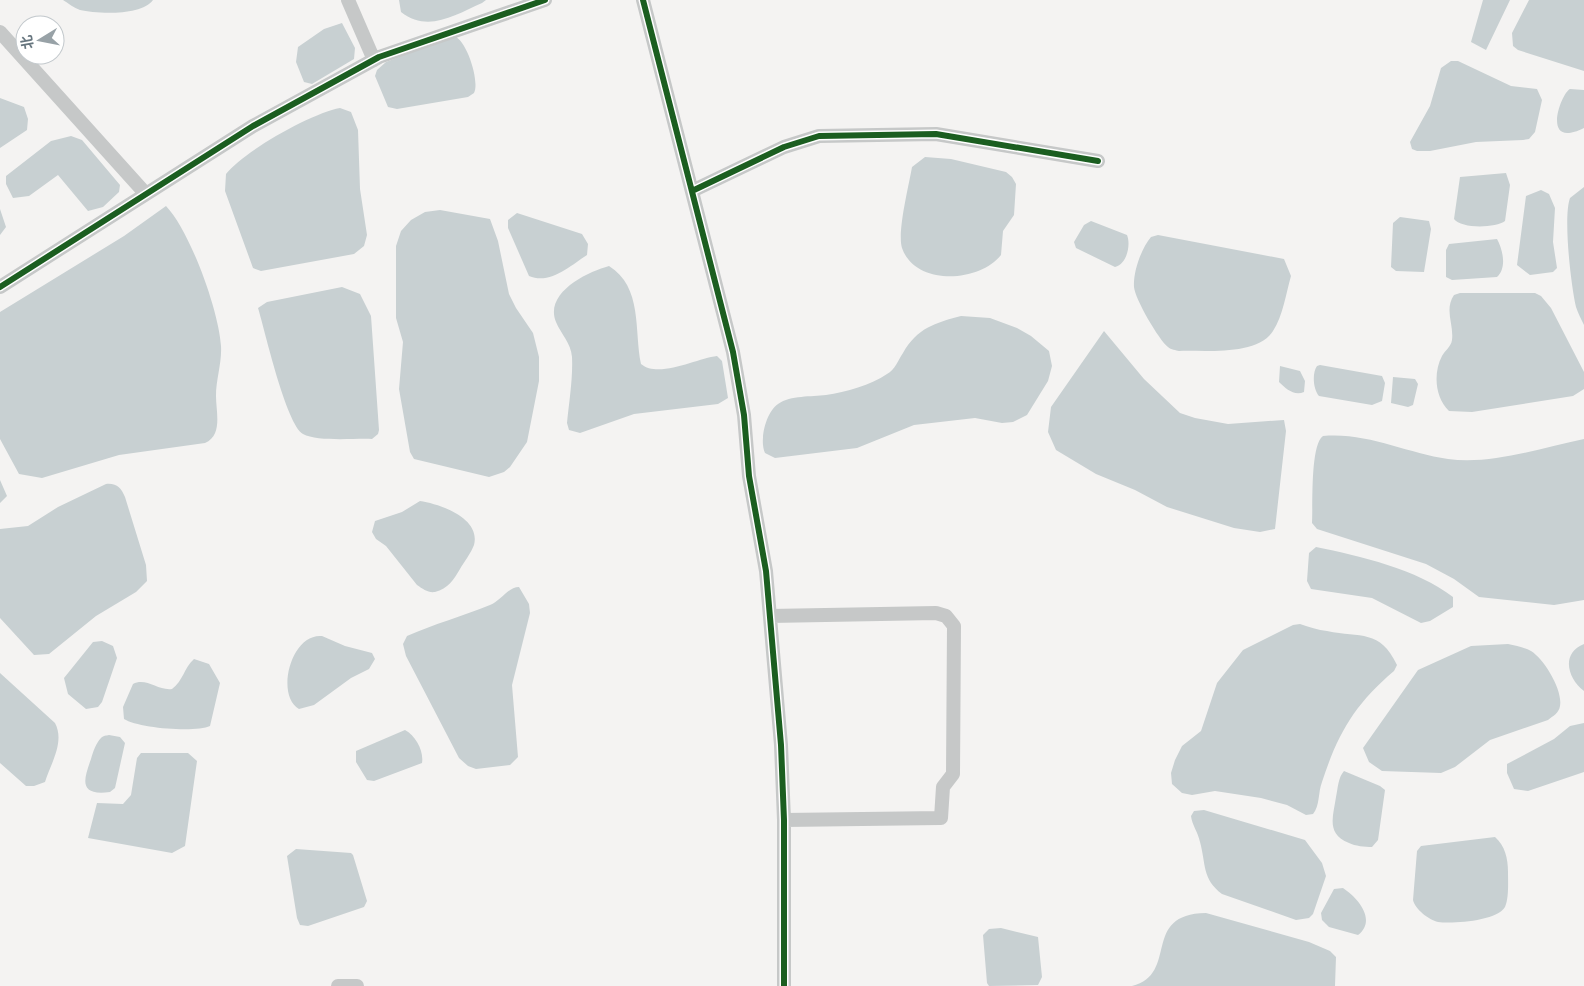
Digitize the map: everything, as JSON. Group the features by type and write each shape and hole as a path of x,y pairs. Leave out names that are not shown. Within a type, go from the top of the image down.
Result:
{"street":[{"path":"348,0 374,60"},
{"path":"0,287 253,126 374,60 545,0"},
{"path":"643,0 692,190 739,386 749,476 766,571 784,820 784,986"},
{"path":"0,32 145,193"},
{"path":"692,190 784,147 819,136 936,134 1098,161"},
{"path":"770,616 936,613 946,616 954,626 953,774 943,787 941,818 784,820"},
{"path":"338,986 357,985"}],"shaded area":[{"path":"63,0 153,0 139,9 108,13 80,10"},
{"path":"399,0 486,0 452,17 431,22 411,18 401,12"},
{"path":"1483,0 1510,0 1486,50 1471,42"},
{"path":"1529,0 1584,0 1584,71 1518,50 1513,46 1512,33"},
{"path":"342,23 355,48 354,59 312,84 304,82 296,62 298,47 324,29"},
{"path":"454,36 459,39 468,53 474,71 474,93 468,97 397,109 388,107 375,76 377,70 386,62"},
{"path":"1451,61 1458,61 1511,86 1537,89 1542,100 1535,132 1529,139 1476,142 1430,151 1412,149 1410,142 1430,106 1441,68"},
{"path":"1570,89 1584,90 1584,128 1570,133 1562,132 1558,126 1557,118 1562,100"},
{"path":"0,98 24,107 28,119 27,130 0,148"},
{"path":"340,108 351,112 358,130 360,189 367,235 364,246 354,254 261,271 253,268 225,191 226,174 247,155 279,134 313,117"},
{"path":"71,136 82,140 120,185 119,192 103,207 88,211 58,175 29,196 13,198 6,184 6,176 51,141"},
{"path":"925,157 951,159 1006,172 1016,184 1014,215 1003,231 1001,255 991,264 978,271 948,276 933,274 920,269 909,260 902,248 902,220 912,167"},
{"path":"1506,173 1510,185 1505,221 1494,225 1471,226 1464,225 1454,219 1460,177"},
{"path":"1584,187 1584,325 1574,297 1568,252 1567,220 1570,198"},
{"path":"1541,190 1549,194 1555,208 1553,242 1557,268 1553,272 1530,275 1517,265 1526,196"},
{"path":"166,206 184,234 202,272 219,331 221,352 216,390 217,423 214,435 205,443 119,455 42,478 19,474 0,439 0,312 124,236"},
{"path":"0,209 6,227 0,235"},
{"path":"440,210 490,219 498,241 509,294 533,333 539,357 539,381 527,442 510,467 504,472 489,477 414,459 410,452 399,389 403,342 396,318 396,246 401,231 411,220 425,212"},
{"path":"517,213 582,234 588,244 587,255 567,269 552,276 537,278 529,276 508,228 508,220"},
{"path":"1400,217 1429,221 1431,229 1424,272 1396,271 1391,267 1393,223"},
{"path":"1091,221 1127,235 1127,254 1119,265 1115,267 1076,248 1074,242 1084,225"},
{"path":"1158,235 1284,259 1291,276 1282,311 1273,331 1255,345 1230,350 1179,351 1168,347 1148,319 1138,300 1134,287 1136,268 1141,254 1151,237"},
{"path":"1497,239 1501,248 1503,264 1497,277 1452,280 1446,277 1446,250 1449,244"},
{"path":"609,266 620,275 632,298 641,364 649,368 668,369 717,356 722,361 728,398 718,404 634,414 580,433 569,430 567,423 572,357 568,343 556,322 554,312 556,302 570,285 590,273"},
{"path":"342,287 360,294 371,316 379,430 378,434 372,439 317,438 303,434 296,427 283,396 258,308 267,302"},
{"path":"1460,293 1535,293 1541,296 1551,308 1584,372 1584,389 1573,396 1472,412 1449,411 1444,406 1438,392 1437,370 1443,354 1452,340 1451,301 1454,295"},
{"path":"961,316 990,318 1017,328 1031,336 1049,351 1052,366 1048,381 1027,415 1013,422 1002,423 975,418 914,425 857,448 775,458 765,453 763,434 770,413 778,404 789,399 842,392 874,382 892,370 908,345 921,332 935,324"},
{"path":"1104,331 1144,379 1180,413 1195,418 1228,424 1284,420 1286,431 1275,529 1260,532 1234,528 1167,507 1135,490 1096,474 1056,450 1048,432 1051,407"},
{"path":"1320,365 1382,376 1385,383 1382,401 1372,405 1319,396 1315,389 1314,377 1315,369"},
{"path":"1280,366 1300,371 1305,381 1304,392 1294,392 1279,382"},
{"path":"1393,377 1415,379 1418,384 1413,405 1408,407 1391,403"},
{"path":"1323,436 1355,437 1432,456 1464,460 1499,458 1584,439 1584,600 1554,605 1479,597 1454,579 1426,564 1317,529 1312,523 1313,477 1316,451"},
{"path":"0,480 7,496 0,503"},
{"path":"106,484 113,484 118,487 125,497 146,565 147,581 136,592 96,616 49,654 34,655 0,618 0,529 28,526 58,507"},
{"path":"420,501 438,505 457,514 471,527 475,535 473,548 455,576 447,586 435,592 428,591 417,585 386,546 376,539 372,532 375,521 402,512"},
{"path":"1316,547 1369,559 1405,571 1439,587 1453,597 1453,607 1430,621 1421,623 1372,598 1311,589 1307,581 1309,553"},
{"path":"519,587 529,604 530,613 512,685 518,757 510,765 476,769 468,766 459,758 406,656 403,644 407,636 490,605 511,589"},
{"path":"1300,624 1320,630 1360,635 1376,640 1391,653 1397,665 1394,671 1380,683 1349,720 1328,765 1317,807 1313,814 1306,815 1287,805 1261,798 1215,791 1192,795 1182,793 1172,784 1171,773 1175,760 1182,746 1201,731 1217,683 1243,650 1293,625"},
{"path":"322,636 345,646 372,653 375,659 369,669 351,678 314,705 299,709 292,702 288,691 290,666 302,644 311,638"},
{"path":"102,641 113,646 117,658 102,702 98,707 86,709 68,694 64,678 93,642"},
{"path":"1508,644 1531,651 1547,668 1559,692 1560,706 1554,716 1548,720 1490,740 1455,767 1441,773 1382,771 1369,762 1363,748 1418,670 1471,646"},
{"path":"1584,644 1584,691 1578,686 1570,673 1569,659 1577,648"},
{"path":"194,659 209,664 220,683 210,726 192,729 153,727 124,719 123,707 133,684 143,682 172,689 179,682"},
{"path":"0,673 55,723 58,730 58,745 45,782 34,786 26,786 0,763"},
{"path":"1584,723 1584,772 1528,791 1514,789 1507,773 1507,764 1554,739 1570,726"},
{"path":"405,730 413,736 418,744 422,754 422,763 374,781 367,780 356,762 356,751"},
{"path":"109,735 120,737 125,743 115,788 110,792 93,792 86,785 86,774 98,742 102,737"},
{"path":"141,753 188,753 197,761 185,846 172,853 88,838 97,803 123,804 131,795 137,758"},
{"path":"1344,771 1380,786 1385,790 1378,840 1372,847 1349,843 1337,835 1334,830 1334,811 1340,777"},
{"path":"1204,810 1305,840 1322,863 1326,876 1313,914 1309,918 1296,920 1222,894 1208,877 1199,838 1191,816 1194,811"},
{"path":"1495,837 1504,848 1508,867 1507,899 1505,907 1500,912 1474,921 1445,923 1434,921 1419,910 1413,900 1417,851 1421,846"},
{"path":"296,849 351,853 367,901 364,907 308,926 300,925 297,918 287,856"},
{"path":"1343,888 1359,903 1366,916 1366,923 1358,935 1329,927 1322,920 1321,913 1334,889"},
{"path":"1206,913 1309,942 1330,951 1336,957 1335,986 1132,986 1146,979 1155,970 1166,933 1173,923 1186,916"},
{"path":"1001,928 1038,937 1042,977 1038,985 989,986 987,983 983,935 989,929"}],"cycle path":[{"path":"0,287 253,126 379,57 545,0"},
{"path":"643,0 733,352 744,415 749,476 766,571 781,745 784,820 784,986"},
{"path":"692,191 784,147 819,136 936,134 1098,161"}]}
